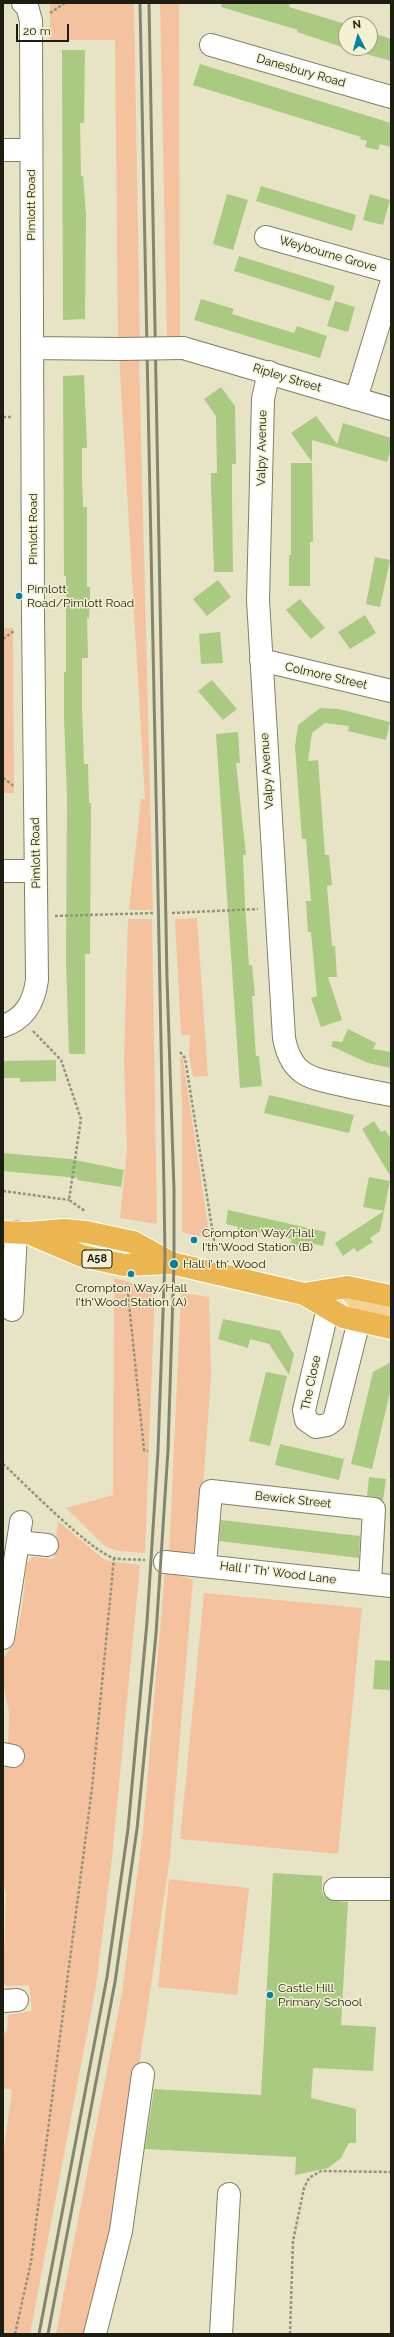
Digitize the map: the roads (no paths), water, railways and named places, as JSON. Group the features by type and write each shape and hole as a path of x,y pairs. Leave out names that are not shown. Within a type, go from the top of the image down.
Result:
{"highway":[{"name":"A58","path":"16,1232 82,1256 124,1265 171,1263 304,1294 343,1317 391,1328"},
{"name":"A58","path":"304,1294 347,1287 391,1296"}],"main road":[{"path":"347,1287 361,1304 391,1312"}],"street":[{"name":"Pimlott Road","path":"12,1022 30,1006 35,993 37,980 31,150 27,9"},
{"name":"Danesbury Road","path":"211,45 391,97"},
{"path":"3,150 31,150"},
{"name":"Weybourne Grove","path":"266,237 391,272"},
{"path":"356,399 391,284"},
{"name":"Ripley Street","path":"32,348 183,348 269,372 391,410"},
{"name":"Valpy Avenue","path":"269,372 263,399 258,600 286,1052 294,1065 310,1079 391,1095"},
{"name":"Colmore Street","path":"261,660 390,688"},
{"path":"3,871 36,871"},
{"path":"12,1310 16,1232"},
{"name":"The Close","path":"328,1308 304,1410 306,1420 316,1427 327,1426 334,1420 359,1321"},
{"name":"Bewick Street","path":"205,1564 211,1491 374,1509 381,1584"},
{"path":"3,1638 20,1532 47,1545"},
{"name":"Hall I' Th' Wood Lane","path":"155,1561 205,1564 381,1584"},
{"path":"334,1889 391,1890"},
{"path":"95,2334 121,2231 143,2074"},
{"path":"221,2334 229,2194"}],"railway":[{"path":"39,2334 107,1977 128,1829 147,1622 158,1451 165,1258 140,3"},
{"path":"48,2334 115,1982 137,1829 156,1634 168,1450 174,1264 174,1190 167,978 149,3"}],"place":[{"name":"Pimlott Road/Pimlott Road","path":"19,596"},
{"name":"Crompton Way/Hall I'th'Wood Station (B)","path":"194,1240"},
{"name":"Hall i' th' Wood","path":"174,1264"},
{"name":"Crompton Way/Hall I'th'Wood Station (A)","path":"131,1274"},
{"name":"Castle Hill Primary School","path":"270,1995"}]}
